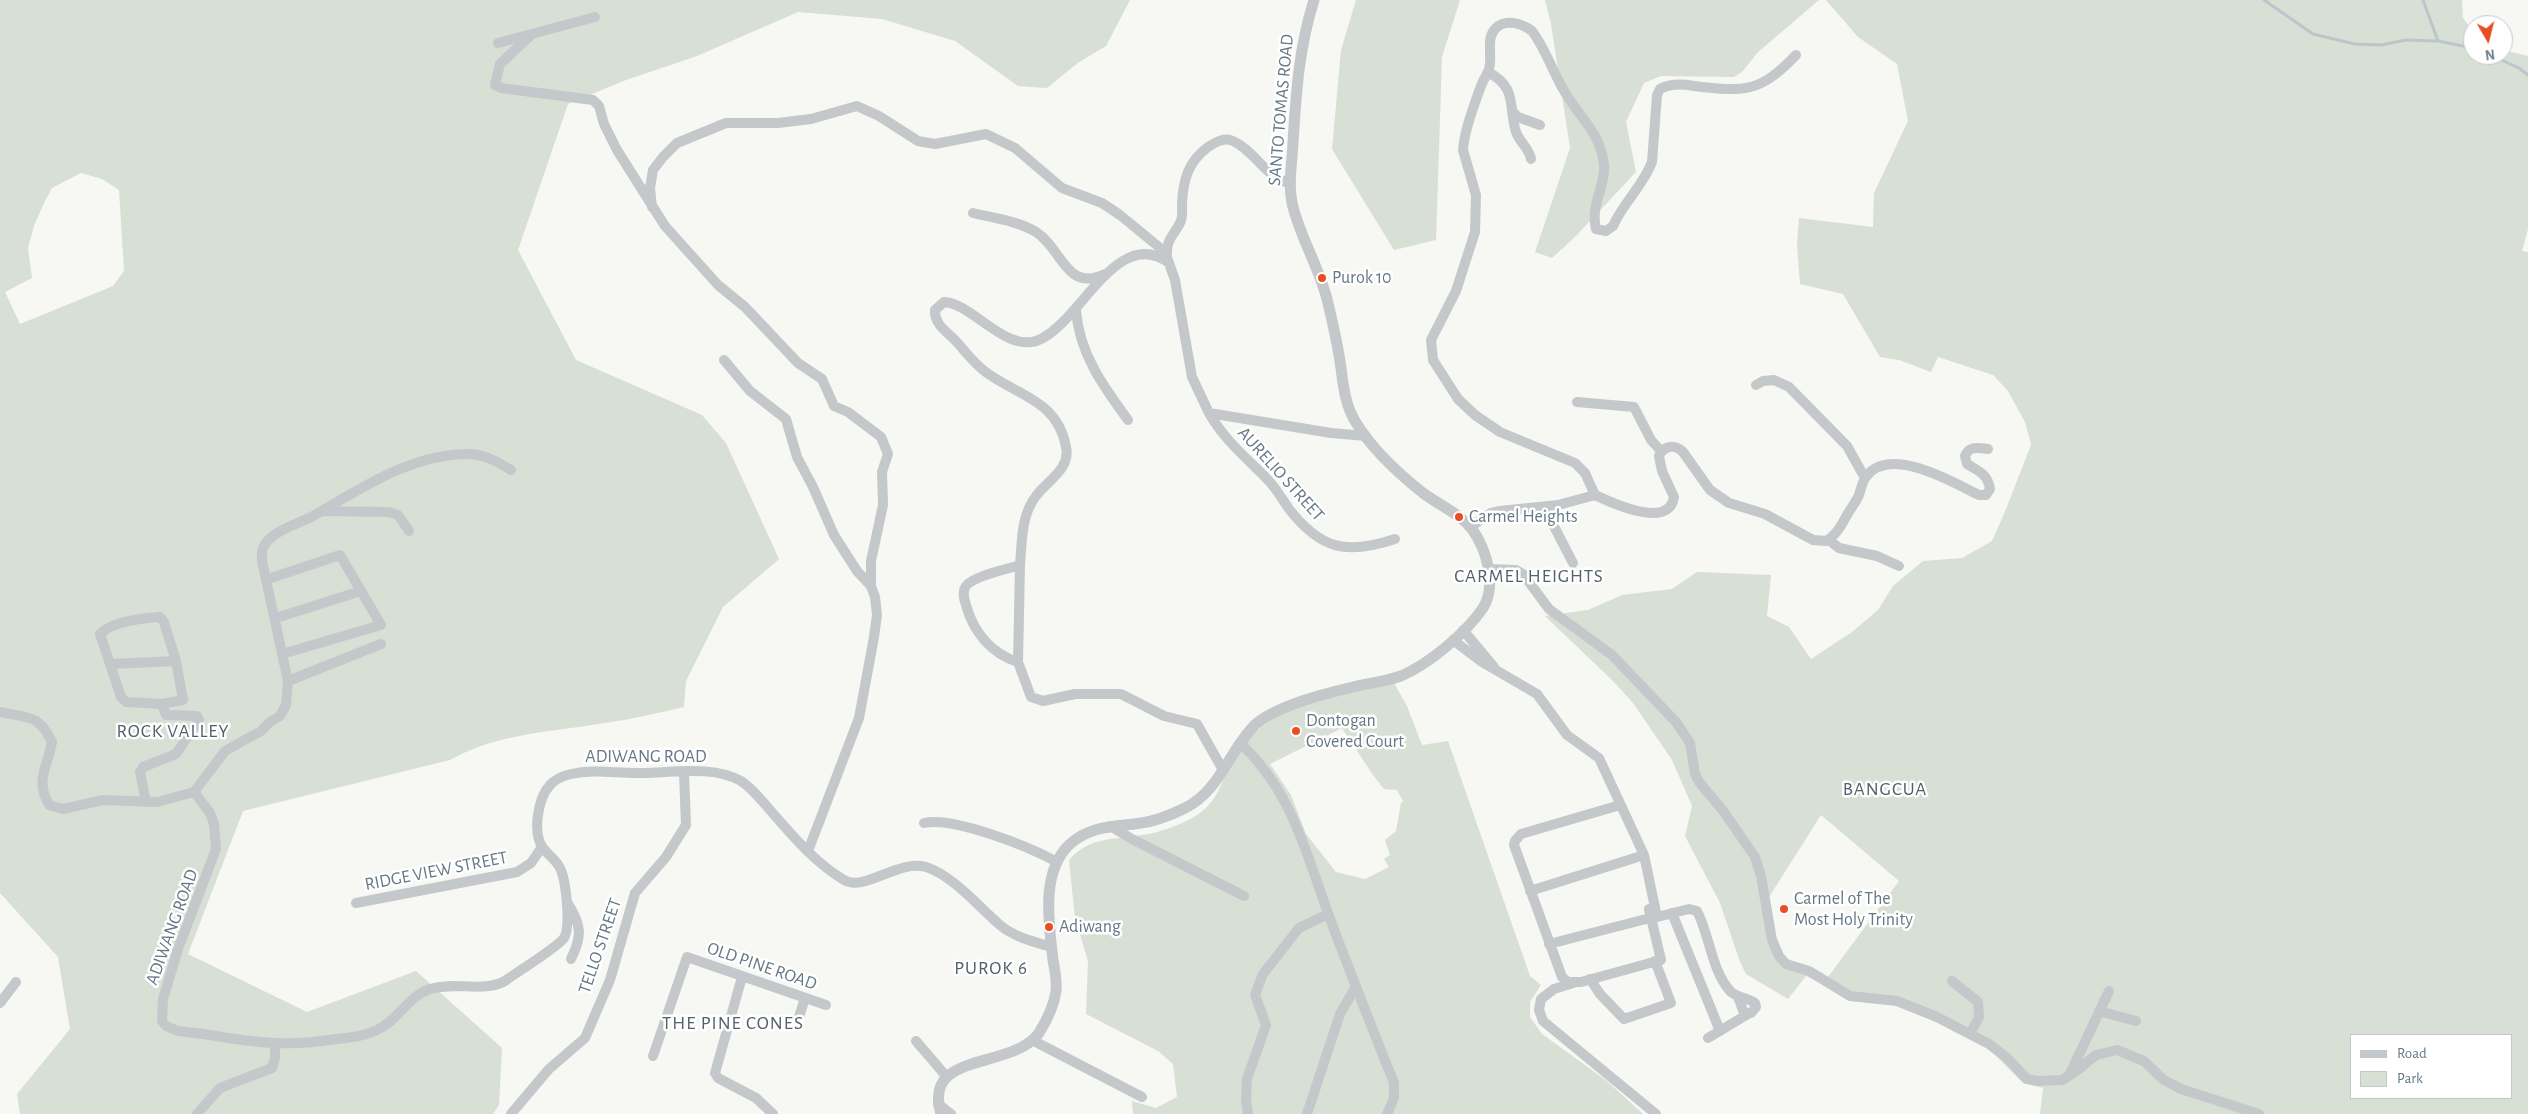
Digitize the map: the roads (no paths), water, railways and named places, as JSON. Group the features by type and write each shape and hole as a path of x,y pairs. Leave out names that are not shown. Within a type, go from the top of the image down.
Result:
{"street":[{"name":"SANTO TOMAS ROAD","path":"946,1076 958,1068 1017,1051 1032,1040 1050,1012 1056,990 1049,913 1051,884 1057,862 1070,844 1079,837 1110,826 1146,822 1183,809 1203,796 1216,783 1240,743 1256,723 1280,711 1336,691 1400,676 1427,660 1453,640 1486,603 1489,592 1488,569 1477,538 1470,527 1423,492 1366,436 1349,410 1345,397 1340,356 1322,278 1293,207 1288,182 1299,57 1314,0"},
{"path":"498,43 595,17"},
{"path":"1595,495 1585,473 1575,463 1500,432 1475,415 1458,399 1433,360 1431,340 1456,291 1475,232 1476,195 1463,150 1465,133 1480,88 1488,72 1491,38 1498,26 1516,23 1532,31 1565,92 1588,122 1600,150 1604,173 1598,192 1595,219 1596,229 1606,231 1613,226 1619,213 1649,171 1652,162 1657,95 1660,89 1678,84 1721,89 1759,85 1767,82 1796,55"},
{"path":"532,34 500,64 495,85 501,88 593,100 599,106 604,124 617,150 665,226 718,285 745,307 798,363 822,379 834,406 848,412 881,437 888,454 882,472 883,505 872,561 871,586 876,615 859,718 808,852"},
{"path":"1488,72 1508,89 1518,136 1528,147 1531,159"},
{"path":"652,207 650,188 653,170 677,143 726,123 778,123 811,119 857,106 878,116 918,141 935,144 986,134 1015,148 1062,188 1102,203 1120,215 1168,258"},
{"path":"1513,112 1518,117 1540,125"},
{"path":"1168,258 1167,242 1180,223 1186,173 1197,157 1214,143 1223,140 1232,141 1253,156 1269,173 1280,181 1288,182"},
{"path":"973,213 1034,231 1049,244 1067,269 1078,277 1096,278 1106,274 1137,253 1154,253 1168,258"},
{"name":"AURELIO STREET","path":"1168,258 1175,280 1192,377 1209,413 1226,438 1270,482 1306,529 1325,542 1354,549 1372,547 1395,539"},
{"path":"1106,274 1076,310 1041,339 1031,342 1018,341 1003,334 955,304 944,302 935,310 940,326 974,361 997,380 1044,406 1052,414 1062,433 1066,448 1066,460 1057,475 1035,497 1028,508 1025,518 1020,566 1018,662 1030,694 1039,701 1075,694 1120,694 1129,696 1164,716 1197,724 1223,770"},
{"path":"1076,310 1082,346 1098,377 1128,420"},
{"path":"724,360 740,381 786,419 797,457 814,487 834,535 857,571 871,586"},
{"path":"1756,386 1763,381 1774,380 1789,387 1847,446 1865,478"},
{"path":"1577,402 1634,407 1654,445 1661,451"},
{"name":"AURELIO STREET","path":"1209,413 1331,433 1366,436"},
{"path":"1661,451 1670,446 1679,448 1710,490 1729,503 1765,514 1813,540 1829,540 1839,548 1877,556 1898,566"},
{"path":"1829,540 1839,529 1858,496 1865,478 1870,472 1883,467 1908,466 1938,474 1984,495 1990,489 1988,481 1980,470 1967,464 1965,456 1967,452 1975,448 1988,449"},
{"path":"1470,527 1491,513 1544,506 1595,495 1614,504 1644,513 1655,513 1669,508 1674,497 1660,465 1661,451"},
{"path":"0,712 29,717 45,726 52,742 41,781 43,794 49,805 63,809 103,800 146,802 194,792 225,751 239,742 253,737 280,716 286,705 288,681 268,579 262,561 264,546 273,536 385,475 442,458 468,454 485,457 511,470"},
{"path":"1544,506 1573,564"},
{"path":"321,511 389,512 398,515 409,531"},
{"path":"268,579 340,556 381,625 282,654"},
{"path":"1018,662 996,652 979,634 968,613 964,593 968,584 976,580 1020,566"},
{"path":"1488,569 1516,570 1524,574 1549,609 1612,655 1676,722 1690,743 1695,774 1699,782 1724,812 1755,857 1761,876 1772,940 1781,960 1791,966 1809,971 1850,996 1898,1001 1937,1017 1970,1034 2006,1057 2027,1079 2053,1081 2069,1077 2096,1055 2117,1050 2144,1062 2164,1080 2181,1089 2259,1114"},
{"path":"276,618 360,591"},
{"path":"160,617 164,622 176,662 183,700 162,704 126,702 121,697 111,664 100,634 106,629 128,622 160,617"},
{"path":"1462,630 1471,637 1498,672"},
{"path":"1453,640 1498,672 1537,694 1568,735 1599,758 1612,782 1642,856 1657,917 1692,909 1697,911 1717,968 1730,991 1738,997 1751,1000 1756,1004 1754,1010 1708,1038"},
{"path":"288,681 381,644"},
{"path":"111,664 176,662"},
{"path":"146,802 140,778 140,772 143,767 176,754 199,720 197,716 166,715 162,704"},
{"path":"1240,743 1269,774 1286,803 1312,864 1328,914 1394,1083 1394,1098 1386,1114"},
{"name":"ADIWANG ROAD","path":"194,792 210,813 214,824 216,849 172,969 162,1008 162,1021 166,1026 178,1031 275,1044 316,1042 377,1031 386,1026 420,993 432,988 456,985 496,986 556,946 564,937 567,926 566,901 561,870 557,862 542,847 538,830 540,811 548,787 558,778 596,770 635,773 707,772 725,775 741,781 808,852 850,882 870,879 899,868 912,866 929,868 948,879 1001,926 1016,935 1052,947"},
{"name":"TELLO STREET","path":"511,1114 549,1069 585,1038 610,980 635,893 666,857 686,825 684,773"},
{"path":"1574,983 1568,982 1562,977 1514,845 1517,836 1620,805"},
{"path":"924,823 942,822 1012,840 1057,862"},
{"path":"1110,826 1122,834 1244,896"},
{"name":"RIDGE VIEW STREET","path":"356,903 517,872 531,863 542,847"},
{"path":"1530,892 1642,856"},
{"path":"1642,856 1650,918 1657,935 1661,960 1554,989 1541,999 1539,1010 1543,1021 1656,1114"},
{"path":"566,901 577,918 580,941 571,959"},
{"path":"1672,913 1720,1031"},
{"path":"1248,1114 1246,1099 1247,1079 1266,1025 1255,995 1263,974 1299,928 1328,914"},
{"path":"1549,944 1650,918"},
{"name":"OLD PINE ROAD","path":"652,1056 687,957 826,1005"},
{"path":"1590,979 1600,994 1624,1019 1671,1003 1655,961"},
{"path":"742,977 715,1073 718,1078 756,1098 773,1114"},
{"path":"1952,981 1978,1002 1979,1017 1970,1034"},
{"path":"0,1003 16,982"},
{"path":"1307,1114 1340,1014 1356,986"},
{"path":"2069,1077 2109,991"},
{"path":"799,1017 805,998"},
{"path":"2099,1011 2136,1021"},
{"path":"1032,1040 1142,1097"},
{"path":"916,1041 946,1076 939,1092 939,1109 951,1114"},
{"path":"196,1114 220,1088 272,1068 275,1058 275,1044"}],"waterway":[{"path":"2264,0 2313,34 2355,44 2381,45 2406,40 2438,41 2463,46"},
{"path":"2423,0 2438,41"},
{"path":"2512,65 2528,75"}],"place":[{"name":"Purok 10","path":"1322,278"},
{"name":"Carmel Heights","path":"1459,517"},
{"name":"Dontogan Covered Court","path":"1296,731"},
{"name":"Carmel of The Most Holy Trinity","path":"1784,909"},
{"name":"Adiwang","path":"1049,927"}],"district":[{"name":"CARMEL HEIGHTS","path":"1529,576"},
{"name":"ROCK VALLEY","path":"173,731"},
{"name":"BANGCUA","path":"1885,789"},
{"name":"PUROK 6","path":"991,968"},
{"name":"THE PINE CONES","path":"733,1023"}]}
